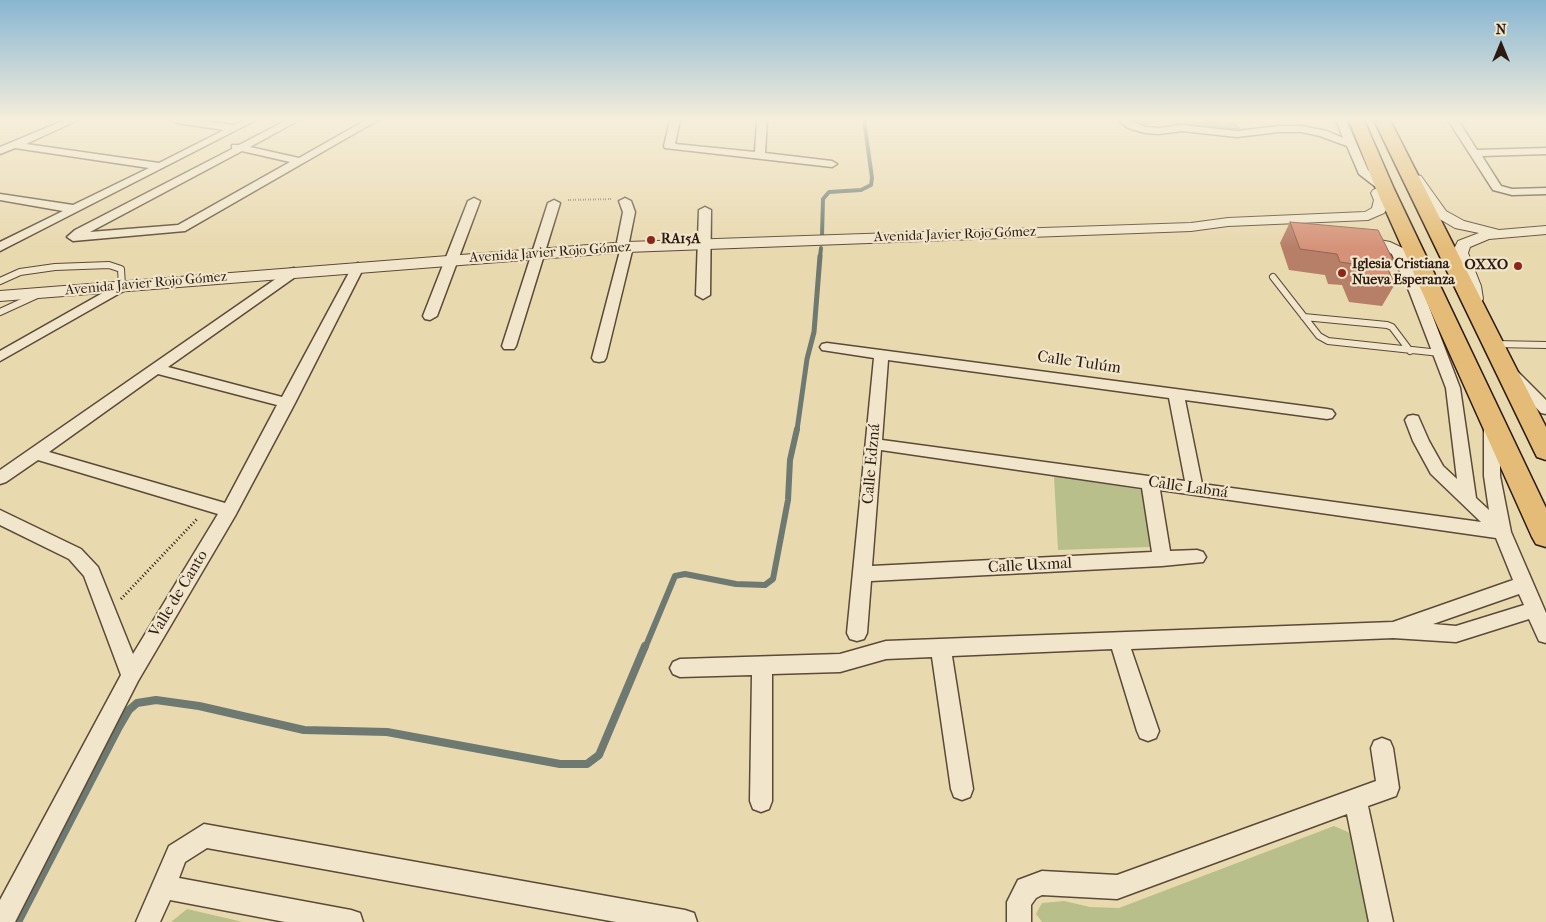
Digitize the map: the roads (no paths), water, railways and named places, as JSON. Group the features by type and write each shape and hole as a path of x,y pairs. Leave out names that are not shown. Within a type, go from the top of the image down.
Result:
{"main road":[{"path":"1374,163 1546,537"},
{"path":"1404,163 1546,451"}],"street":[{"path":"139,163 160,166"},
{"path":"0,247 166,163"},
{"path":"212,163 73,236 181,228 295,163"},
{"path":"823,163 832,164"},
{"path":"1359,163 1363,172 1385,188"},
{"path":"1405,163 1441,214 1460,225 1507,233"},
{"path":"1481,163 1497,188 1504,191 1546,191"},
{"name":"Avenida Javier Rojo Gómez","path":"0,296 627,247 1191,227 1228,222 1368,216 1379,210 1381,200 1378,193 1385,188"},
{"path":"0,197 74,209"},
{"path":"430,316 474,201"},
{"path":"599,358 627,247 623,242 629,212 625,201"},
{"path":"509,346 554,203"},
{"path":"703,295 705,210"},
{"name":"Avenida Javier Rojo Gómez","path":"1191,227 1280,234"},
{"path":"1476,306 1473,286 1460,253 1463,244 1474,239 1507,233 1546,230"},
{"path":"1349,239 1385,245 1396,250 1404,254 1425,276"},
{"path":"1396,250 1416,291 1453,388 1468,500"},
{"name":"Valle de Canto","path":"2,922 130,675 229,511 358,267"},
{"path":"0,478 294,272"},
{"path":"0,357 122,286"},
{"name":"Calle Tulúm","path":"827,347 1327,414"},
{"name":"Calle Edzná","path":"857,633 881,354"},
{"path":"158,369 287,403"},
{"path":"1506,369 1546,409"},
{"path":"1176,394 1195,489"},
{"path":"1413,420 1421,441 1437,470 1502,532"},
{"path":"1492,420 1492,476 1502,532 1546,635"},
{"name":"Calle Labná","path":"874,444 1502,532"},
{"path":"35,453 229,511"},
{"path":"1150,483 1162,559"},
{"path":"0,517 74,554 92,572 130,675"},
{"name":"Calle Uxmal","path":"863,574 1197,557"},
{"path":"1393,630 1524,584"},
{"path":"680,668 840,663 886,650 1393,630 1456,634 1535,609"},
{"path":"1119,642 1148,731"},
{"path":"941,648 962,789"},
{"path":"761,801 762,666"},
{"path":"1019,922 1019,902 1027,890 1042,883 1117,888 1388,788 1382,748"},
{"path":"1355,800 1382,922"},
{"path":"148,922 177,854 204,836 686,922"},
{"path":"163,887 351,922"}],"lane":[{"path":"0,280 20,272 55,267 109,265 121,269 122,286"},
{"path":"1273,276 1319,336 1328,341 1440,353"},
{"path":"0,312 43,292"},
{"path":"1304,317 1387,325 1392,327 1410,351"},
{"path":"1493,344 1546,345"}],"waterway":[{"path":"822,235 823,199 829,192 861,190 871,185 870,163"},
{"path":"820,257 821,248"},
{"path":"797,430 807,359 814,332 820,256"},
{"path":"645,648 675,576 685,574 736,584 765,585 773,579 788,500 790,460 797,429"},
{"path":"18,922 119,727 129,710 137,703 156,700 199,706 304,730 387,732 560,764 587,764 599,755 645,646"}],"place":[{"name":"RA15A","path":"651,240"},
{"name":"OXXO","path":"1518,266"},
{"name":"Iglesia Cristiana Nueva Esperanza","path":"1342,273"}]}
